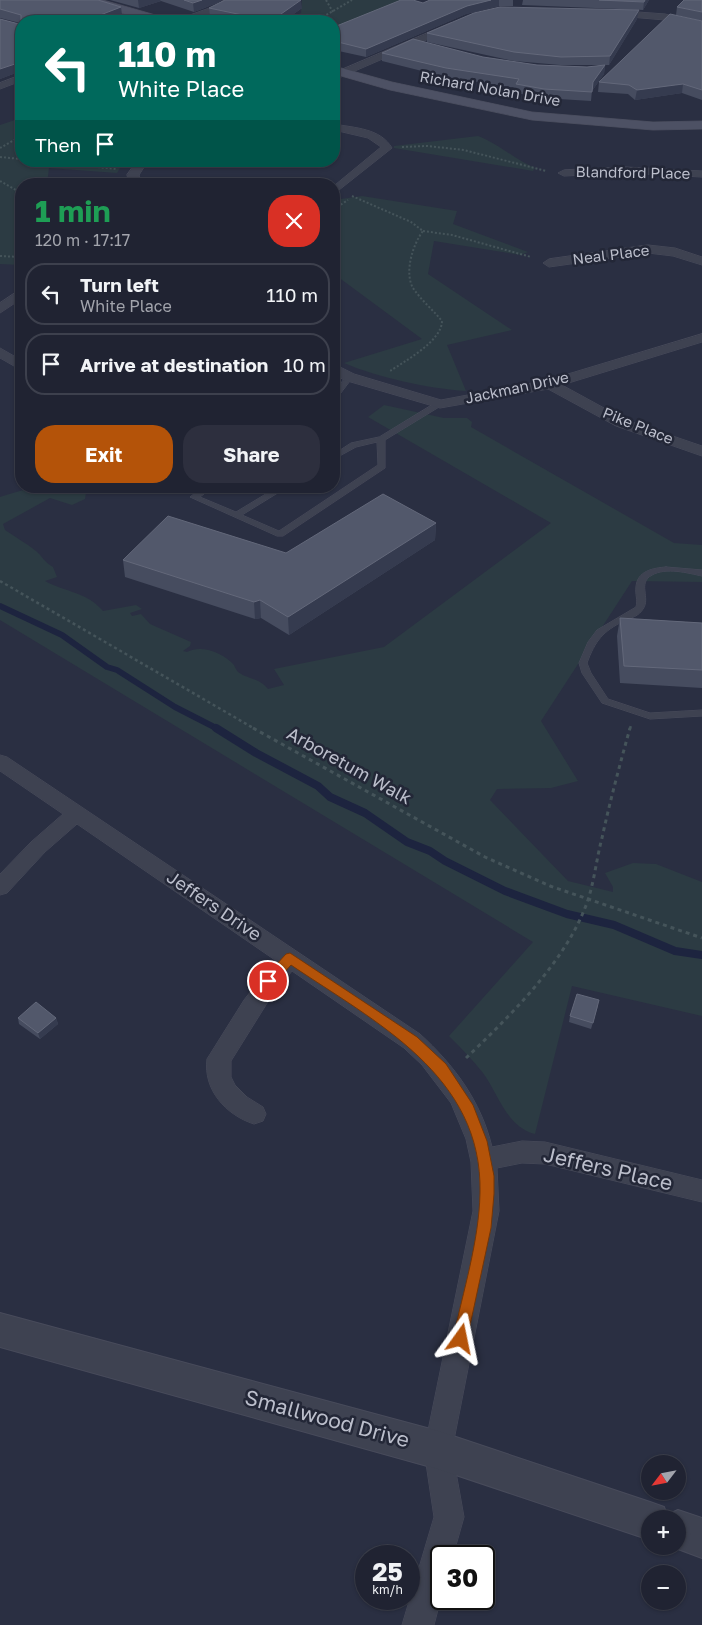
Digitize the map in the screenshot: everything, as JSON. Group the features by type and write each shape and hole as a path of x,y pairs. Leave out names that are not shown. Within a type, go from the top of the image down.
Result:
{"main road":[{"path":"90,0 141,15"},
{"name":"Richard Nolan Drive","path":"340,74 532,116 653,126 702,125"}],"street":[{"path":"196,15 221,7 230,0"},
{"path":"599,13 657,16 702,26"},
{"path":"340,72 462,22"},
{"path":"413,43 430,48"},
{"path":"0,86 15,80"},
{"path":"340,128 374,137 383,142 387,148 382,154 340,186"},
{"path":"134,178 133,175 138,167"},
{"name":"Blandford Place","path":"564,173 625,170 702,174"},
{"name":"Neal Place","path":"548,263 648,249 675,252 702,261"},
{"path":"0,309 15,298"},
{"name":"Jackman Drive","path":"340,372 349,377 378,387 440,404 550,384 702,338"},
{"path":"0,352 15,362"},
{"name":"Pike Place","path":"550,384 621,423 702,451"},
{"name":"Jeffers Drive","path":"0,762 412,1041 432,1058 455,1086 474,1123 484,1158 487,1194 484,1228 438,1450"},
{"path":"0,887 38,847 77,813"},
{"path":"254,1114 234,1100 219,1079 217,1068 219,1059 263,989 290,958"},
{"name":"Jeffers Place","path":"484,1158 522,1152 545,1152 702,1192"},
{"name":"Smallwood Drive","path":"0,1330 438,1450 641,1518"},
{"path":"418,1625 449,1517 438,1450"},
{"path":"686,1533 702,1538"}],"lane":[{"path":"340,388 349,377"},
{"path":"340,453 354,445 381,439 440,404"},
{"path":"200,493 194,497 280,534 382,466 381,439"},
{"path":"236,515 273,493"},
{"path":"702,573 669,570 653,571 645,575 640,586 642,601 638,611 602,628 593,641 583,663 587,673 606,701 650,716 702,713"}],"path":[{"path":"326,0 333,12"},
{"path":"327,15 352,0"},
{"path":"0,148 15,139"},
{"path":"387,148 439,147 502,158 531,169 564,173"},
{"path":"0,157 15,158"},
{"path":"0,181 15,188"},
{"path":"340,188 368,205 411,222 423,231 468,239 548,263"},
{"path":"378,387 394,367 426,347 442,327 442,321 412,286 412,252 417,238 423,231"},
{"path":"0,256 15,257"},
{"name":"Arboretum Walk","path":"0,581 191,693 434,830 505,867 587,900 702,938"},
{"path":"466,1058 545,974 572,936 586,906 625,742 635,710"}],"shaded area":[{"path":"302,0 414,0 340,30 340,15 296,15 301,13"},
{"path":"15,120 15,167 120,168 117,173 49,168 48,178 15,178 15,265 0,264 0,125"},
{"path":"478,136 535,168 533,171 394,148 394,146"},
{"path":"362,196 457,211 453,224 528,252 521,255 434,241 428,274 512,330 447,345 466,391 403,382 344,363 422,339 340,278 340,199"},
{"path":"384,405 444,418 467,418 472,422 471,427 674,543 702,545 702,582 632,581 541,721 578,781 551,788 497,789 490,800 568,881 613,892 613,887 605,873 633,863 656,864 702,882 702,1016 572,986 535,1134 525,1130 510,1117 483,1073 449,1036 533,942 0,620 0,497 15,493 86,493 85,499 72,505 50,498 3,524 5,530 36,551 53,567 57,577 45,581 83,596 103,611 136,605 142,609 130,613 132,616 141,614 150,624 191,642 190,646 183,651 206,649 212,651 234,665 238,672 261,682 268,689 284,685 274,669 384,647 551,523 368,417"}],"building":[{"path":"0,0 98,0 121,7 100,15 21,15 0,9"},
{"path":"184,0 202,0 193,3"},
{"path":"225,0 301,0 280,15 242,15 209,8"},
{"path":"401,0 413,0 423,3 430,0 491,0 467,6 366,49 340,42 340,25"},
{"path":"599,0 645,0 644,2"},
{"path":"684,0 702,0 702,12 677,7"},
{"path":"500,7 639,10 610,56 561,57 514,52 427,33 474,13"},
{"path":"670,14 702,21 702,90 683,84 637,90 629,85 599,82"},
{"path":"0,19 15,23 15,64 0,69"},
{"path":"413,39 483,57 537,65 587,67 605,65 593,82 592,92 544,89 516,84 519,79 446,68 382,53"},
{"path":"383,494 436,523 288,617 260,600 254,602 123,560 168,516 286,553"},
{"path":"620,618 702,623 702,670 624,666"},
{"path":"577,994 599,1000 593,1023 570,1016"},
{"path":"36,1002 56,1018 38,1033 18,1018"}],"waterway":[{"path":"0,606 62,635 107,667 117,670 175,707 218,729"},
{"path":"216,728 256,753 318,786 330,797 365,813 407,842 430,851 445,861 505,891 567,914 614,925 675,951 702,955"}],"route":[{"path":"268,981 290,958 427,1053 455,1086 466,1105 480,1141 487,1176 487,1194 484,1228 461,1339"}]}
